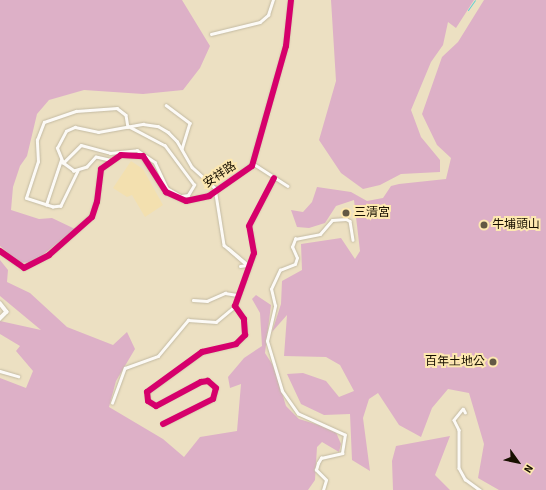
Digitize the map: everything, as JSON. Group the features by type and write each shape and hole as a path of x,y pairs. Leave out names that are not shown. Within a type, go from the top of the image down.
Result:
{"street":[{"path":"211,34 260,22 268,15 273,0"},
{"name":"安祥路","path":"109,160 128,154 143,156 149,161 162,187 177,199 197,201 217,191 254,164 286,46 291,0"},
{"path":"166,105 190,123 182,149"},
{"path":"0,251 19,267 31,266 79,230 95,211 101,169 109,160 96,157 78,171 64,203 57,207 26,198 38,162 37,140 44,122 76,111 117,108 126,115 128,127"},
{"path":"78,171 62,162 57,148 66,131 75,127 98,132 128,127 158,126 182,149 192,167 217,191 224,245 247,265"},
{"path":"46,205 62,162 81,145 110,153 137,150 155,162 168,188 181,196 188,195 194,184 165,146 128,127"},
{"path":"254,164 288,186"},
{"path":"112,403 125,368 158,356 188,320 216,322 235,306 237,296 246,278 247,265 254,253 250,219 274,178"},
{"path":"323,490 326,480 316,470 318,463 321,458 342,453 344,435 298,414 282,391 267,341 275,306 271,289 280,270 295,264 297,258 292,247 295,239 320,234 332,220 346,219 350,221 353,240"},
{"path":"240,266 247,265"},
{"path":"193,300 206,301 225,293 237,296"},
{"path":"0,302 6,312 0,319"},
{"path":"163,424 212,399 216,388 208,381 201,382 156,406 148,401 147,392 202,352 236,344 245,335 247,327 235,306"},
{"path":"0,372 18,376"},
{"path":"465,413 463,409 454,420 459,430 458,468 465,479 480,490"}],"shaded area":[{"path":"0,0 182,0 210,46 200,68 183,90 143,94 84,90 49,100 37,114 27,156 20,166 13,187 11,210 39,219 52,218 75,229 34,262 20,263 0,246"},
{"path":"331,0 474,0 456,28 448,22 443,45 431,62 411,110 421,137 440,160 440,172 401,174 380,185 363,189 341,173 319,140 336,81"},
{"path":"484,0 546,0 546,490 499,490 478,478 484,444 469,393 448,389 432,408 421,437 399,425 378,393 369,399 363,418 370,471 352,460 350,414 324,415 301,404 287,374 303,373 326,381 339,397 354,391 340,365 326,357 284,356 287,315 272,332 281,304 282,281 302,270 301,244 341,238 355,259 360,251 354,200 336,206 325,223 309,228 297,227 291,210 303,212 312,202 317,187 351,192 367,201 383,198 391,186 446,179 451,158 437,145 422,114 442,57 458,42"},
{"path":"131,161 143,169 163,205 145,217 132,195 127,197 113,188"},
{"path":"0,260 8,270 7,282 30,293 67,327 113,345 127,332 135,349 116,381 109,407 163,439 184,457 200,437 237,431 241,384 230,388 228,377 244,358 262,346 260,313 252,299 256,295 271,305 265,353 274,367 286,406 299,419 335,430 341,444 339,452 322,442 317,447 315,480 308,490 0,490 0,378 26,388 33,371 16,351 20,346 0,334 0,321 41,330 0,296"},
{"path":"450,436 435,475 450,490 393,490 392,461 396,446"}],"waterway":[{"path":"468,10 475,0"}],"cycle path":[{"path":"0,251 24,268 49,255 92,217 97,202 101,169 121,155 143,156 166,192 186,201 209,196 252,166 286,46 291,0"},
{"path":"163,424 213,399 216,388 208,381 201,382 156,406 148,401 147,392 202,352 236,344 245,335 244,319 235,306 254,253 249,226 274,178"}],"place":[{"name":"三清宮","path":"346,213"},
{"name":"牛埔頭山","path":"484,225"},
{"name":"百年土地公","path":"493,362"}]}
